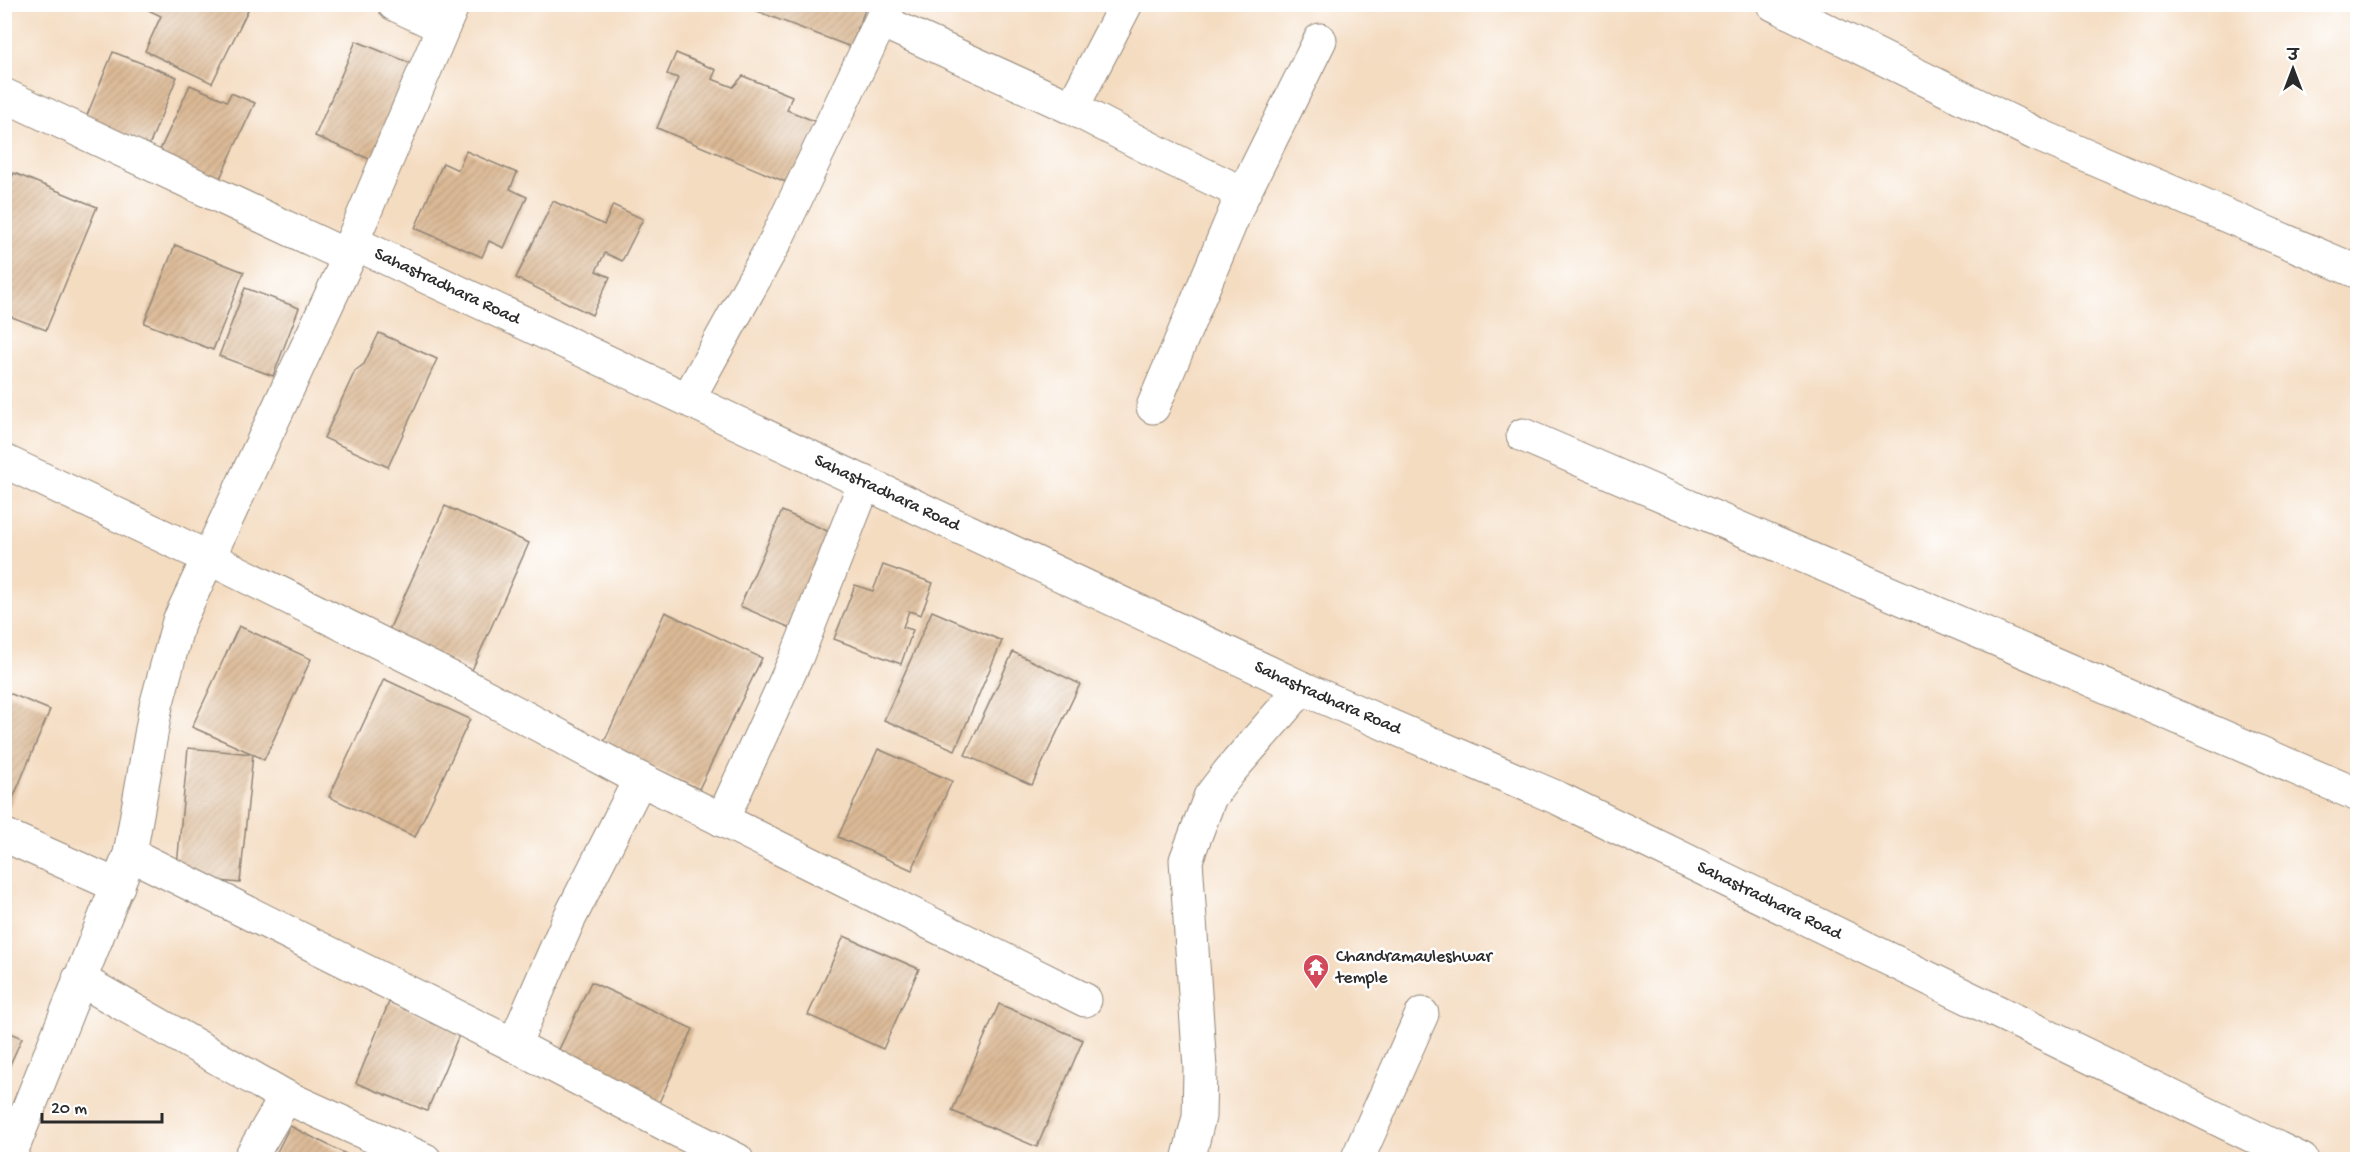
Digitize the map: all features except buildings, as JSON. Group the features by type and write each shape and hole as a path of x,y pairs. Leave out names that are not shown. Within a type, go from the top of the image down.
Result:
{"street":[{"path":"7,1157 130,854 156,706 178,621 350,250 448,16 394,4"},
{"path":"1072,108 1126,4"},
{"path":"1773,4 2036,134 2358,272"},
{"path":"687,399 776,240 885,13 1161,154 1230,186 1236,193 1238,205"},
{"path":"1153,407 1238,205 1320,40"},
{"name":"Sahastradhara Road","path":"4,95 687,399 1302,688 1560,800 2302,1160"},
{"path":"1523,435 2358,795"},
{"path":"4,460 207,556 451,678 640,779 1084,1000"},
{"path":"722,820 797,656 865,482"},
{"path":"1188,1160 1199,1117 1200,1068 1186,860 1210,797 1302,688"},
{"path":"514,1045 569,919 640,779"},
{"path":"4,835 118,886"},
{"path":"130,854 514,1045 737,1160"},
{"path":"79,979 286,1097 425,1160"},
{"path":"1357,1160 1422,1014"},
{"path":"249,1160 286,1097"}],"place":[{"name":"Chandramauleshwar temple","path":"1316,990"}]}
